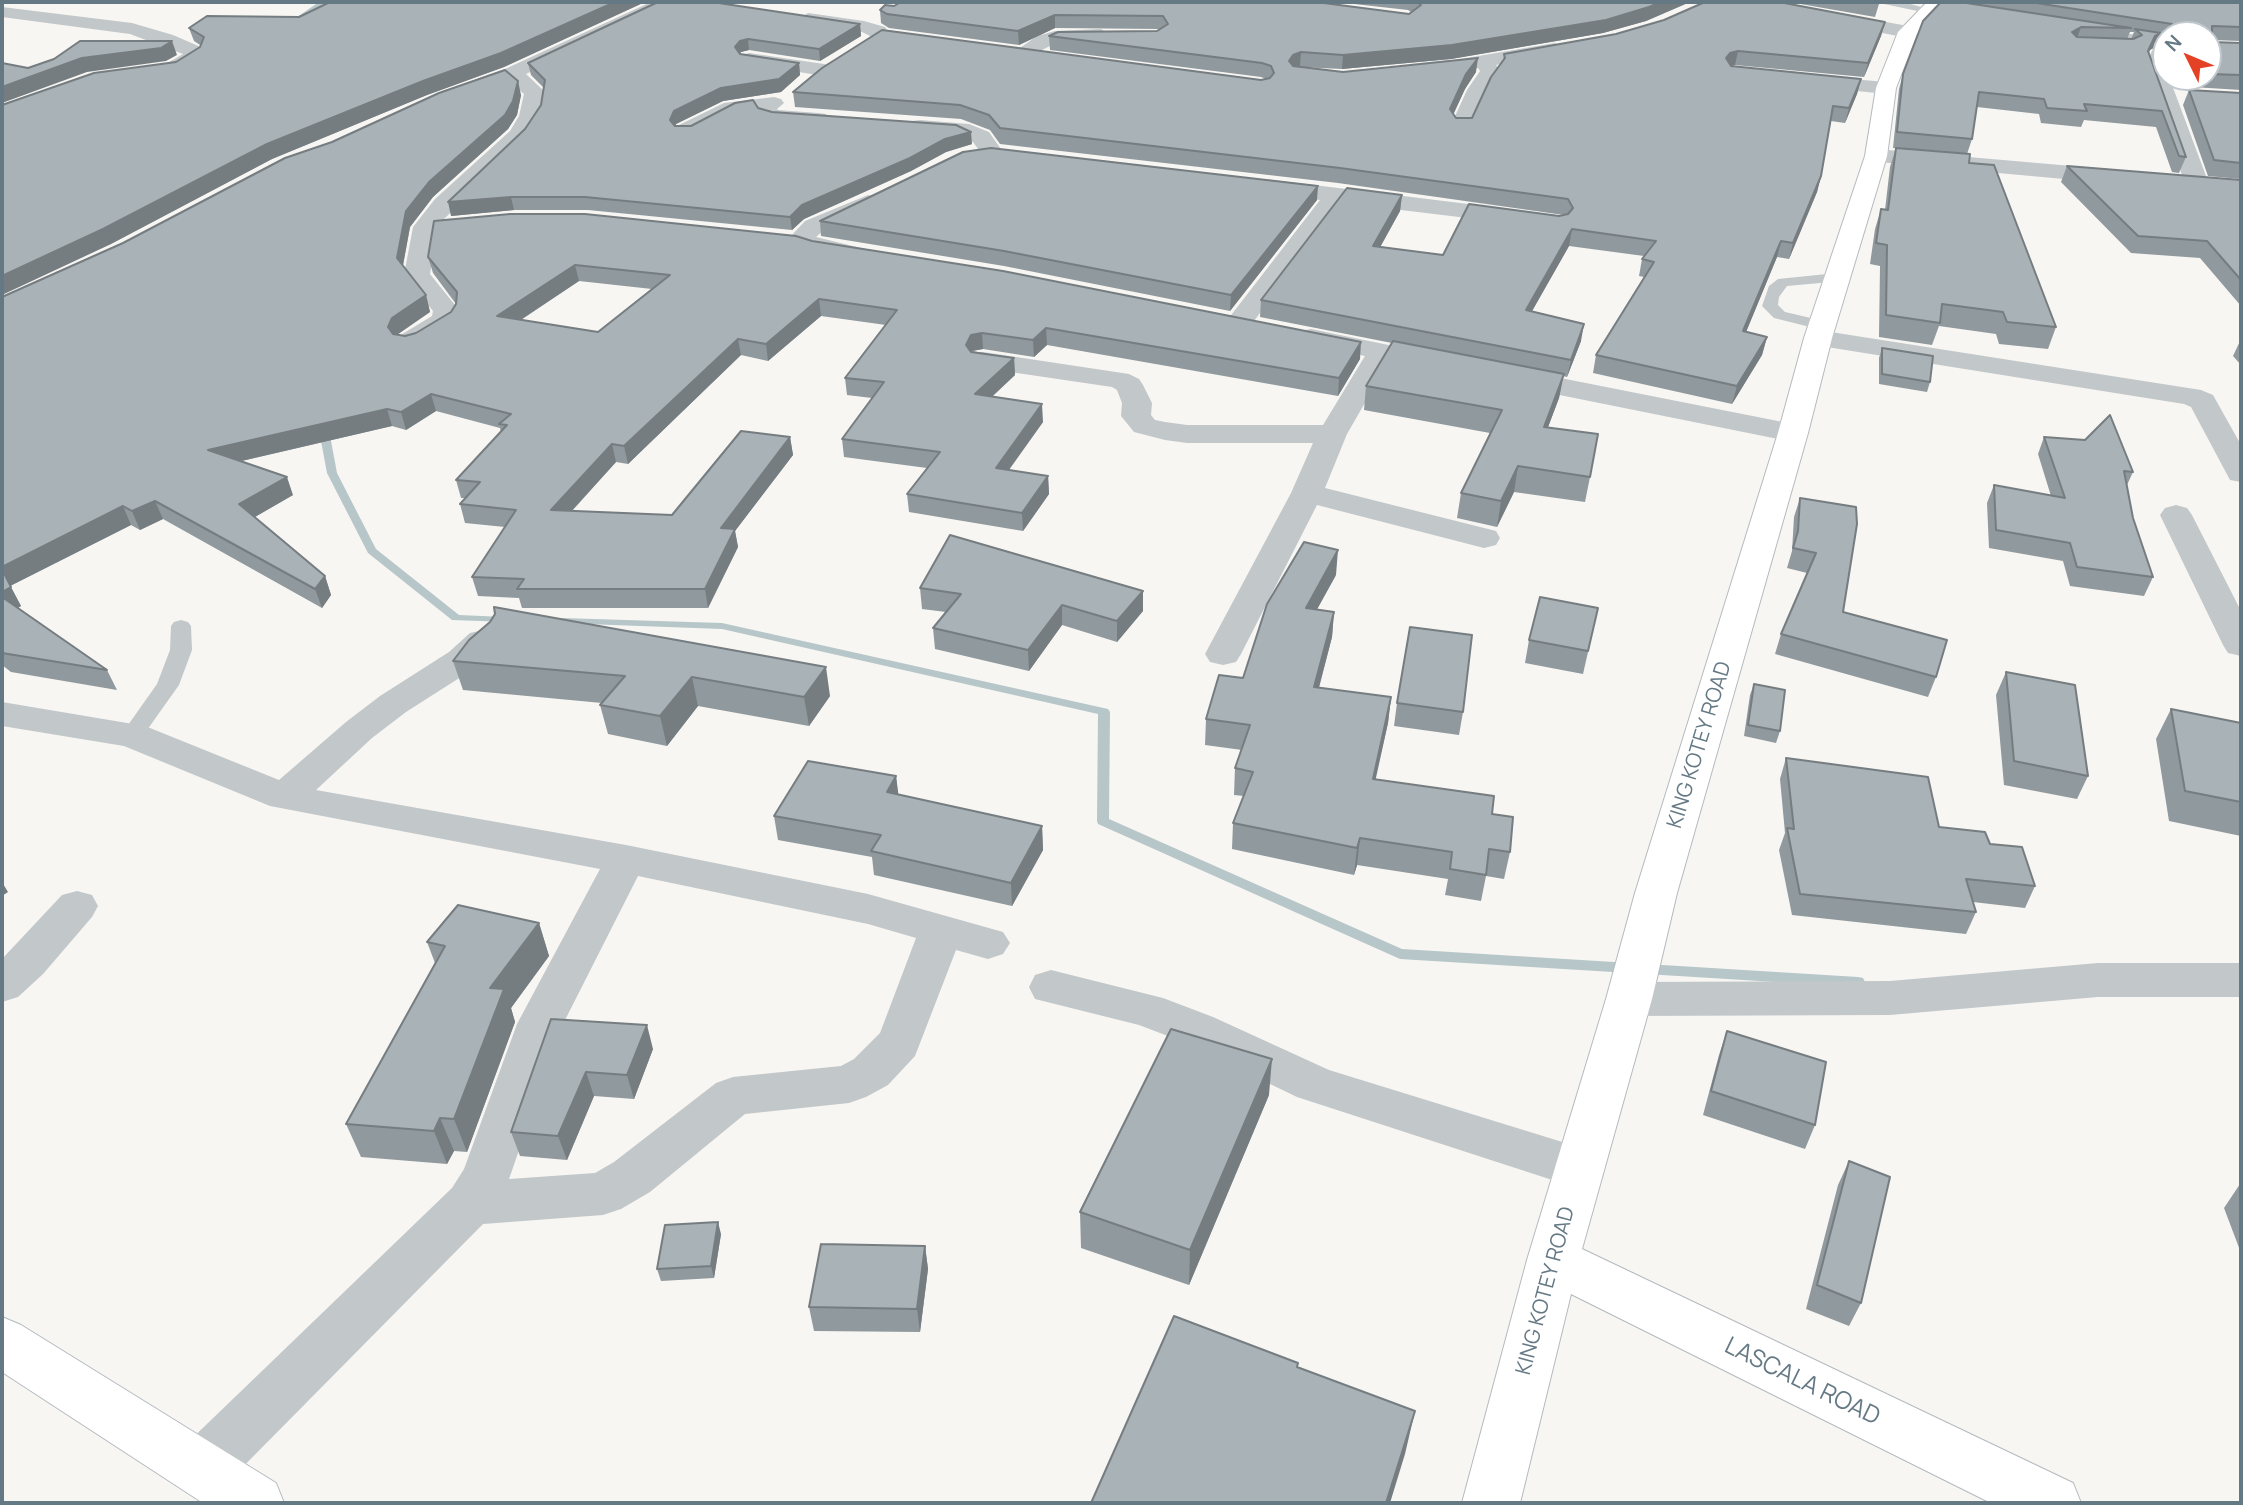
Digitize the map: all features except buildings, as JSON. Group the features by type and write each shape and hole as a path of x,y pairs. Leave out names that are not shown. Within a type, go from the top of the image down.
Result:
{"street":[{"path":"435,101 512,73 665,2"},
{"path":"1748,2 1930,12"},
{"name":"KING KOTEY ROAD","path":"1491,1503 1553,1260 1656,894 1793,433 1820,332 1876,156 1886,88 1930,12"},
{"path":"3,13 132,29 196,52 172,69 136,74"},
{"path":"786,16 864,27 878,31 880,35"},
{"path":"685,131 731,107 788,100 824,71 880,35 943,44"},
{"path":"1046,58 1013,54 1055,37 1119,35"},
{"path":"1409,73 1574,46"},
{"path":"749,59 824,71"},
{"path":"1462,125 1477,90 1491,71 1483,62"},
{"path":"409,342 445,320 446,310 417,275 425,226 443,204 517,135 530,116 535,92 512,73"},
{"path":"1790,79 1886,88"},
{"path":"2164,91 2208,185 2171,181"},
{"path":"2165,95 2190,97"},
{"path":"764,104 768,113 774,116 846,121"},
{"path":"898,124 961,129 981,137 1005,154 964,156"},
{"path":"1876,156 2144,179"},
{"path":"1242,184 1338,193 1542,221"},
{"path":"1264,328 1225,320 1338,193"},
{"path":"882,258 793,241 814,226 885,194"},
{"path":"425,226 488,224 514,220"},
{"path":"1820,332 2190,396 2203,401 2241,473"},
{"path":"1290,333 1461,367"},
{"path":"1223,654 1307,493 1332,435 1381,352"},
{"path":"983,360 1119,380 1129,385 1137,403 1136,416 1145,426 1165,431 1187,434 1332,435"},
{"path":"1487,372 1793,433"},
{"path":"1307,493 1484,538"},
{"path":"2176,515 2241,645"},
{"path":"284,797 359,730 393,704 462,660 483,641"},
{"path":"2,714 132,735 284,797 626,859 868,909 988,943"},
{"path":"201,1469 470,1203 486,1175 540,1024 626,859"},
{"path":"2,985 27,962 77,906"},
{"path":"470,1203 603,1195 632,1177 733,1096 849,1084 870,1072 899,1043 941,930"},
{"path":"1631,988 1890,998 2098,979 2241,980"},
{"path":"1051,987 1147,1010 1197,1029 1314,1084 1580,1168"},
{"name":"LASCALA ROAD","path":"1553,1260 2052,1503"},
{"path":"2,1342 255,1503"}],"lane":[{"path":"1888,2 1930,12"},
{"path":"2090,30 2166,43 2113,48"},
{"path":"1820,332 1780,315 1770,306 1772,297 1783,282 1837,278"},
{"path":"132,735 168,685 181,650 181,626"}],"waterway":[{"path":"286,27 323,2"},
{"path":"323,425 332,473 372,551 456,618 505,620"},
{"path":"562,621 722,626 1104,712 1103,821 1400,954 1858,982"}]}
